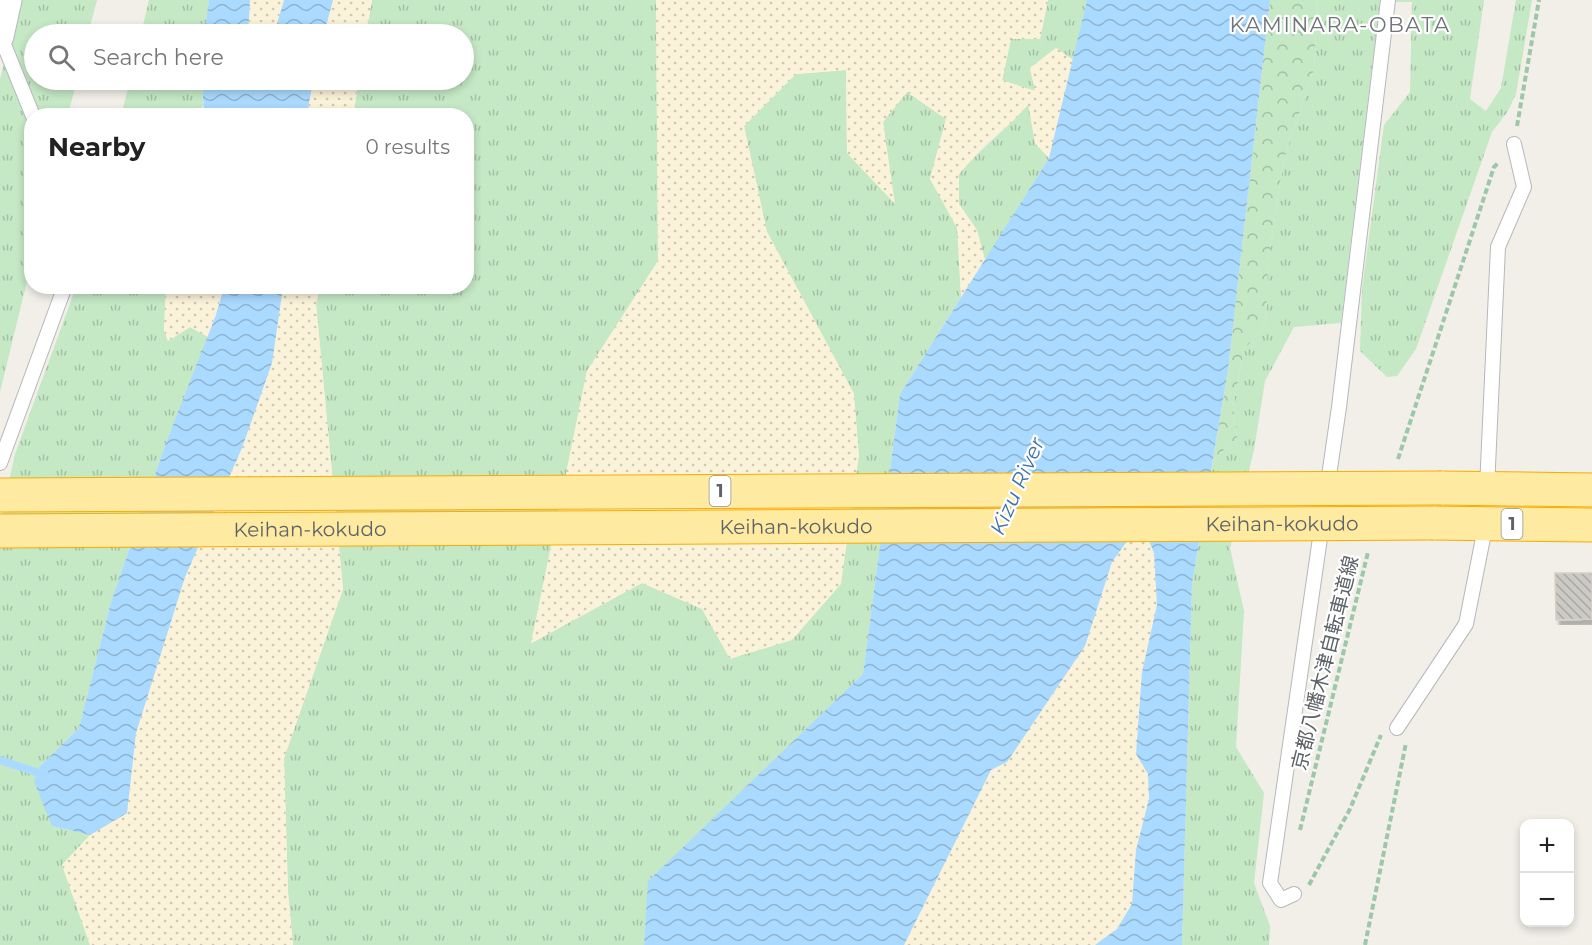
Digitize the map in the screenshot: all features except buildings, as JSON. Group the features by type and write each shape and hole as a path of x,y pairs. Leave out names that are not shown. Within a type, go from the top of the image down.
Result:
{"highway":[{"name":"Keihan-kokudo","path":"0,495 1441,488 1592,490"},
{"name":"Keihan-kokudo","path":"0,531 1433,523 1592,525"}],"street":[{"path":"0,36 8,0"}],"lane":[{"path":"1293,894 1281,900 1270,883 1339,407 1388,0"},
{"path":"0,36 30,108"},
{"path":"1487,488 1498,247 1524,187 1514,144"},
{"path":"0,464 62,294"},
{"path":"1397,728 1466,624 1486,523"}],"path":[{"path":"1397,462 1494,167 1514,144 1539,0"},
{"name":"京都八幡木津自転車道線","path":"1299,832 1371,542"},
{"path":"1293,894 1306,890 1311,881 1350,809 1384,730 1397,728 1404,735 1406,744 1365,945"}],"green space":[{"path":"21,0 97,0 91,24 24,24 24,90 74,90 70,108 24,108 24,294 0,392 0,79"},
{"path":"149,0 209,0 205,24 143,24"},
{"path":"372,0 656,0 658,261 587,371 532,643 642,583 702,609 730,658 854,394 767,232 744,126 796,74 846,70 847,153 894,202 883,122 907,92 946,119 930,179 958,228 961,297 900,394 863,674 649,881 644,945 293,945 288,892 284,758 343,589 316,304 318,294 474,294 474,108 354,108 357,90 474,90 474,24 368,24"},
{"path":"1048,0 1087,0 1073,60 1056,48 1030,68 1035,91 1002,81 1011,39 1040,39"},
{"path":"1270,0 1318,0 1314,69 1284,159 1268,261 1266,323 1244,350 1233,407 1237,438 1213,460 1228,370"},
{"path":"1318,0 1380,0 1341,323 1294,327 1265,381 1254,450 1230,548 1244,611 1236,747 1264,793 1254,883 1270,926 1269,945 1182,945 1192,584 1213,460 1237,438 1233,407 1244,350 1266,323 1268,261 1284,159 1314,69"},
{"path":"1396,0 1484,0 1470,99 1486,111 1501,88 1516,0 1532,0 1516,94 1508,111 1492,132 1416,349 1397,376 1387,377 1360,351 1362,289 1384,125 1410,92 1412,2 1396,2"},
{"path":"128,90 202,90 203,105 201,108 123,108"},
{"path":"1029,104 1035,143 1049,158 985,260 977,230 959,204 959,174"},
{"path":"73,294 166,294 164,330 168,341 190,327 208,337 167,440 111,602 79,728 40,766 52,826 90,835 62,865 90,945 0,945 0,522 15,454"}],"sand":[{"path":"250,0 284,0 277,24 249,24"},
{"path":"333,0 372,0 368,24 327,24"},
{"path":"656,0 1048,0 1040,39 1011,39 1002,80 1035,91 1030,68 1056,48 1073,60 1049,158 1035,143 1028,104 1012,122 986,143 959,174 959,204 977,231 985,260 961,297 957,228 930,179 946,119 907,92 883,122 895,204 847,153 846,70 796,74 744,126 767,232 854,394 859,455 841,584 792,640 730,659 702,609 642,583 531,643 587,371 658,261"},
{"path":"311,90 357,90 354,108 308,108"},
{"path":"166,294 222,294 208,337 190,327 168,341 164,330"},
{"path":"282,294 318,294 316,304 343,589 284,758 288,892 293,945 90,945 62,865 90,835 127,813 136,733 185,577 242,448 272,363"},
{"path":"1142,521 1154,553 1157,605 1142,672 1136,754 1148,774 1149,799 1136,850 1132,904 1117,929 1095,945 904,945 991,770 1007,762 1085,646 1112,562"}],"water":[{"path":"209,0 250,0 249,24 205,24"},
{"path":"284,0 333,0 327,24 277,24"},
{"name":"Kizu River","path":"1087,0 1270,0 1228,370 1192,584 1182,945 1095,945 1117,929 1132,904 1136,850 1149,799 1148,774 1136,754 1142,672 1157,605 1154,553 1141,522 1112,562 1085,646 1007,762 991,770 904,945 644,945 648,881 863,674 900,394 1049,158"},
{"path":"203,90 311,90 308,108 204,108"},
{"path":"222,294 282,294 272,363 242,448 185,577 136,733 127,813 90,835 52,826 34,781 40,766 79,728 111,602 167,440"}],"waterway":[{"path":"0,760 45,775"}],"district":[{"name":"KAMINARA-OBATA","path":"1340,24"}]}
